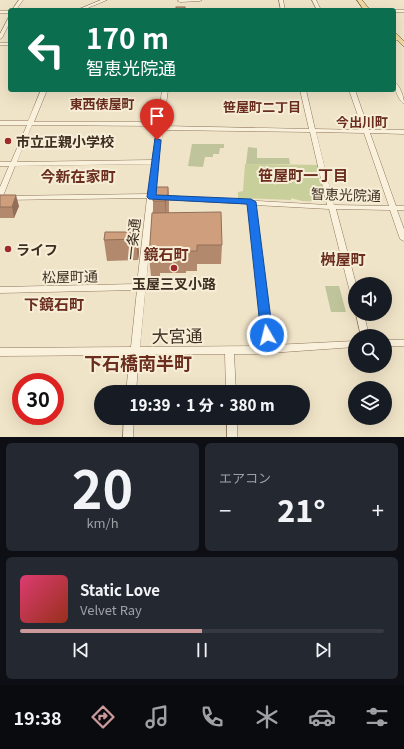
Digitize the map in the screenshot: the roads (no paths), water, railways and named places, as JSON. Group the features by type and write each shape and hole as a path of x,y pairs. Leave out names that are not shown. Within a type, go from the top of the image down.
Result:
{"main road":[{"path":"359,0 365,8"},
{"path":"364,0 370,8"}],"street":[{"path":"84,8 105,0"},
{"path":"180,1 200,0"},
{"path":"0,38 8,22"},
{"path":"0,26 6,26"},
{"path":"396,87 404,102"},
{"path":"0,197 43,92"},
{"name":"一条通","path":"132,385 159,126 165,92"},
{"path":"304,92 330,204 350,277"},
{"path":"353,92 404,239"},
{"path":"0,123 404,132"},
{"path":"0,164 155,162"},
{"name":"智恵光院通","path":"0,197 152,197 332,207 404,208"},
{"path":"251,202 269,349"},
{"name":"松屋町通","path":"0,290 141,287"},
{"path":"392,343 404,343"},
{"name":"大宮通","path":"0,352 228,350 348,344"},
{"path":"228,350 230,385"},
{"path":"128,437 129,425"},
{"path":"232,425 232,437"}],"place":[{"name":"市立正親小学校","path":"8,141"},
{"name":"ライフ","path":"8,249"},
{"name":"玉屋三叉小路","path":"174,268"}],"district":[{"name":"東西俵屋町","path":"102,103"},
{"name":"笹屋町二丁目","path":"262,106"},
{"name":"今出川町","path":"362,121"},
{"name":"笹屋町一丁目","path":"303,174"},
{"name":"今新在家町","path":"78,175"},
{"name":"鏡石町","path":"166,253"},
{"name":"桝屋町","path":"343,258"},
{"name":"下鏡石町","path":"54,303"},
{"name":"下石橋南半町","path":"138,362"}]}
